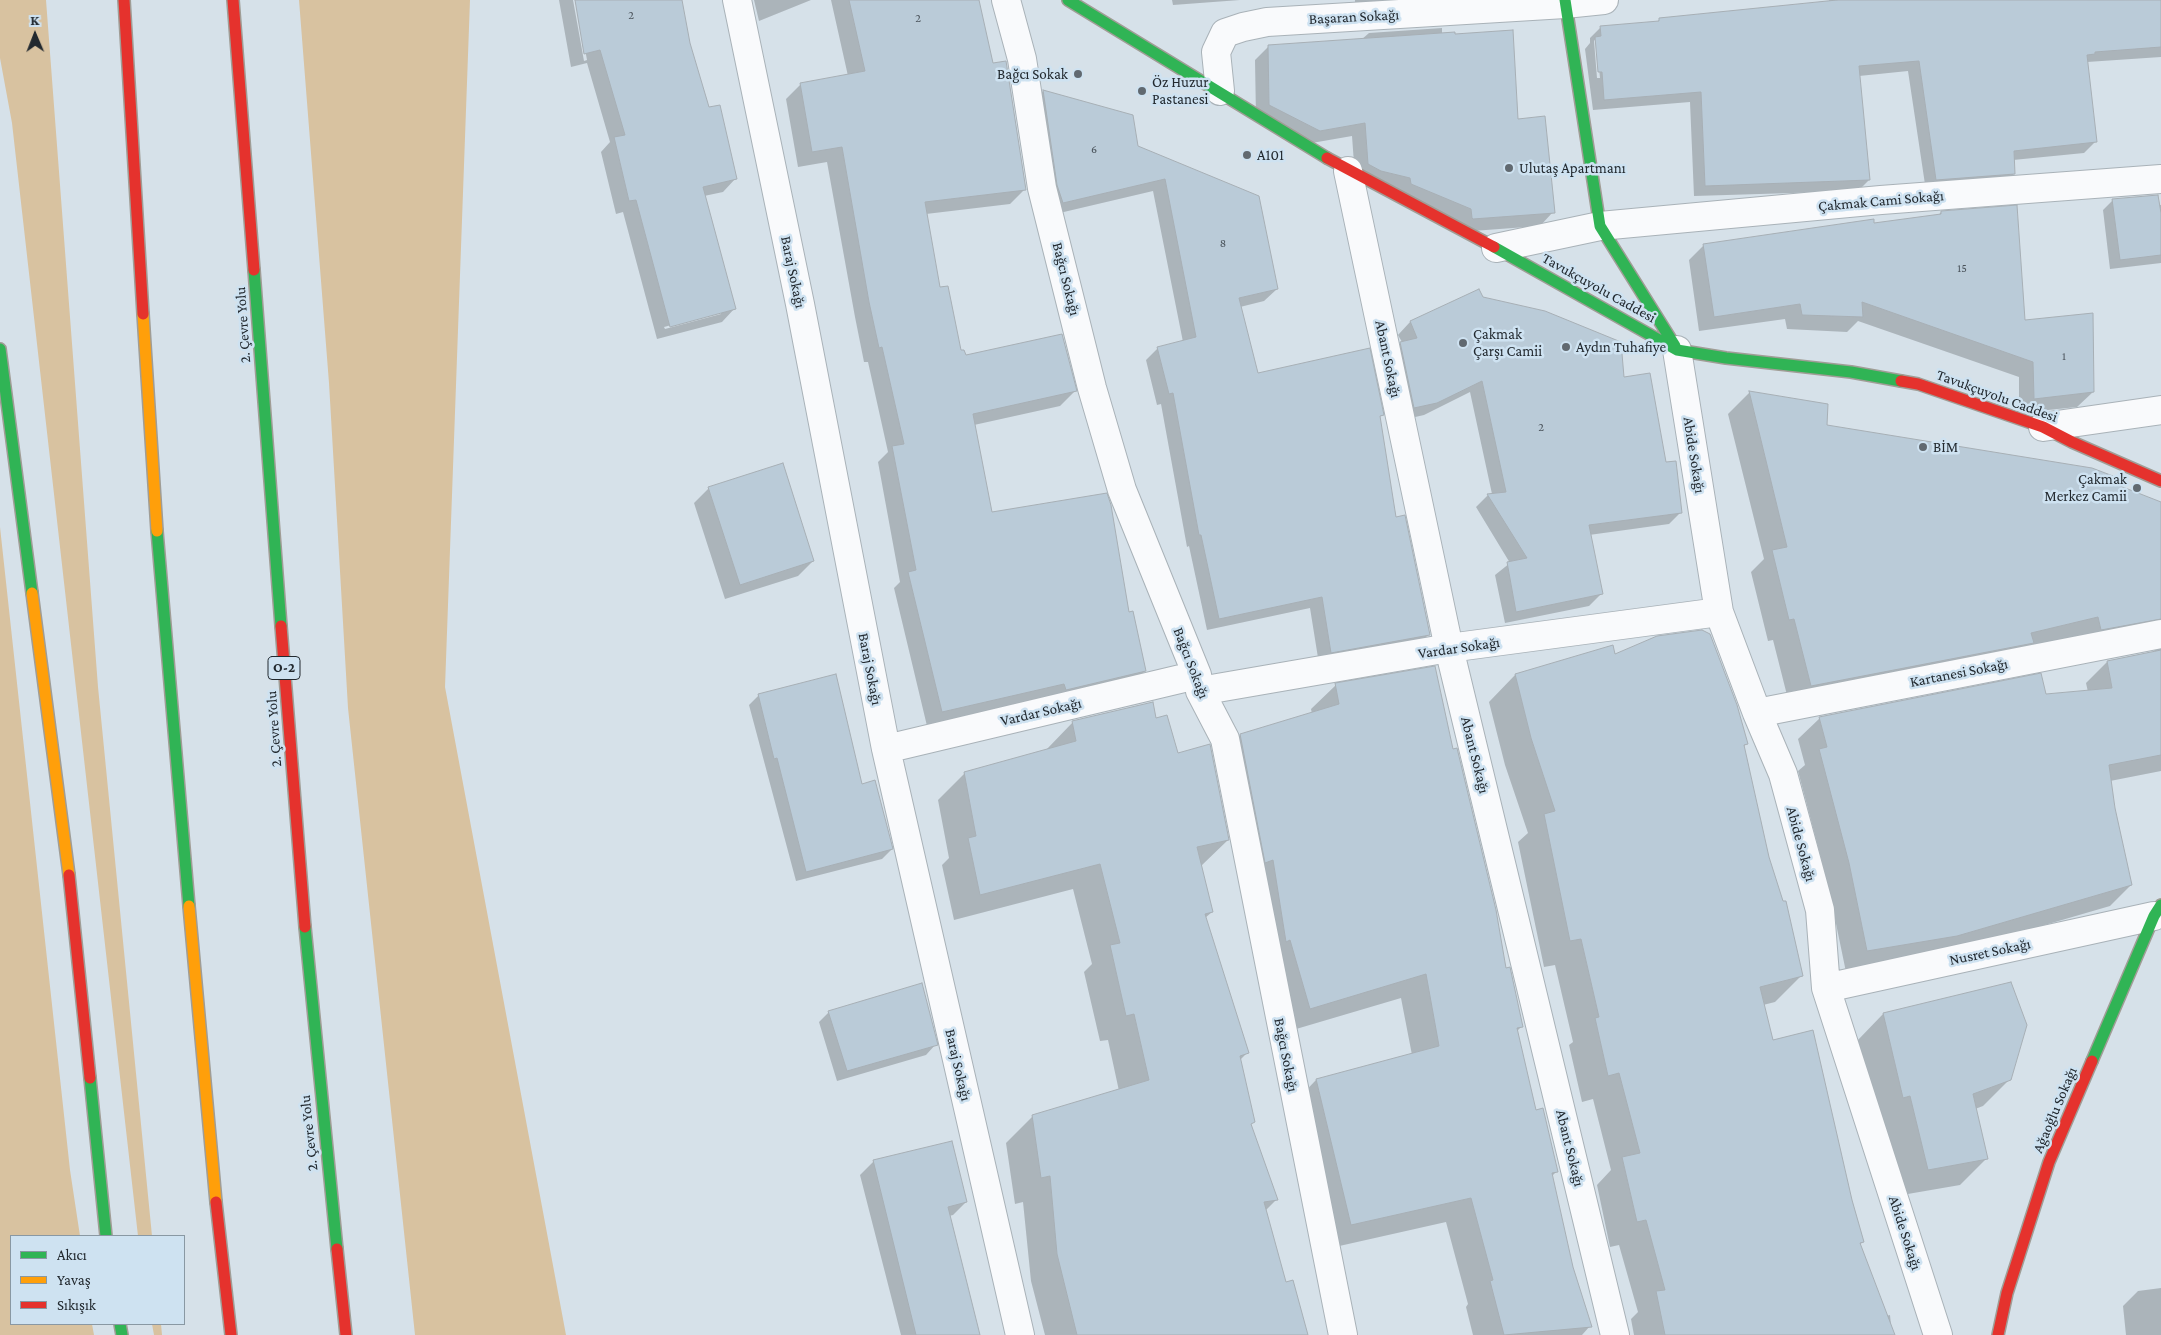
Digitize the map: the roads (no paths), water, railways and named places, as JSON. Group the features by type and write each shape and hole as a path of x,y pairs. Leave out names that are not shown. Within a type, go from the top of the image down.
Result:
{"main road":[{"path":"124,0 154,501 214,1189 231,1335"},
{"name":"2. Çevre Yolu","path":"232,0 309,983 346,1335"},
{"name":"Tavukçuyolu Caddesi","path":"1068,0 1220,91 1348,171 1496,248 1678,350 1726,358 1851,372 1918,384 2043,427 2072,442 2161,481"},
{"path":"1565,2 1600,226 1678,350"},
{"path":"0,348 66,847 106,1235"},
{"name":"Ağaoğlu Sokağı","path":"1998,1335 2007,1293 2049,1162 2158,910"}],"street":[{"name":"Baraj Sokağı","path":"737,0 798,295 886,749 1020,1335"},
{"name":"Bağcı Sokağı","path":"1006,0 1022,59 1042,188 1092,388 1122,490 1199,683 1224,739 1343,1335"},
{"name":"Başaran Sokağı","path":"1220,91 1216,52 1225,33 1243,27 1267,22 1604,0"},
{"name":"Abant Sokağı","path":"1348,171 1449,648 1615,1335"},
{"name":"Çakmak Cami Sokağı","path":"1496,248 1600,226 1881,200 2161,178"},
{"name":"Abide Sokağı","path":"1678,350 1719,612 1757,713 1783,774 1820,910 1826,988 1938,1335"},
{"path":"2043,427 2161,410"},
{"name":"Vardar Sokağı","path":"886,749 1199,683 1719,612"},
{"name":"Kartanesi Sokağı","path":"1757,713 2161,634"},
{"name":"Nusret Sokağı","path":"1826,988 2158,910"}],"place":[{"name":"Bağcı Sokak","path":"1078,74"},
{"name":"Öz Huzur Pastanesi","path":"1142,91"},
{"name":"A101","path":"1247,155"},
{"name":"Ulutaş Apartmanı","path":"1509,168"},
{"name":"Çakmak Çarşı Camii","path":"1463,343"},
{"name":"Aydın Tuhafiye","path":"1566,347"},
{"name":"BİM","path":"1923,447"},
{"name":"Çakmak Merkez Camii","path":"2137,488"}]}
